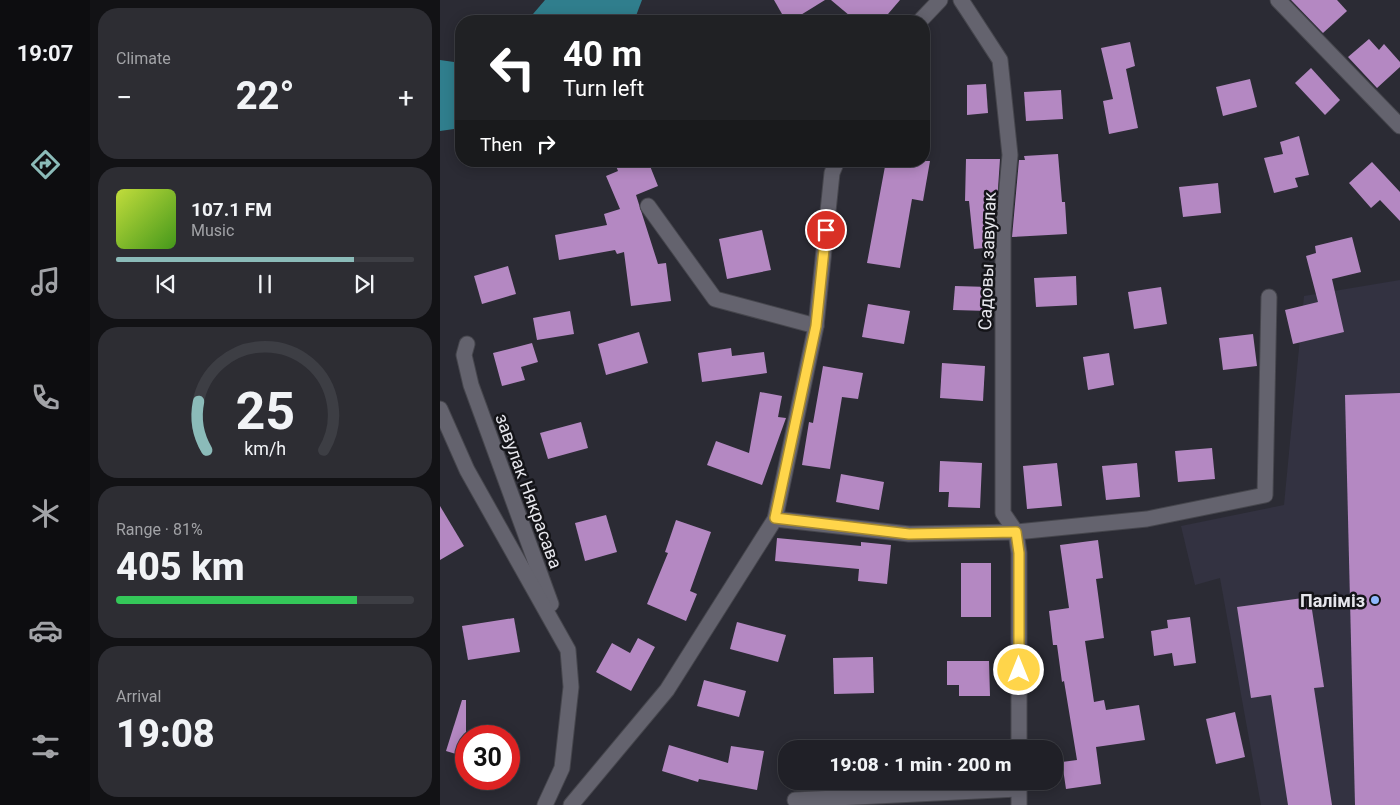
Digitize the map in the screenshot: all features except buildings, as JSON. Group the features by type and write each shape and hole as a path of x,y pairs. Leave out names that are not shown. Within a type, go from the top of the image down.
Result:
{"street":[{"path":"926,15 940,0"},
{"name":"Садовы завулак","path":"961,0 1000,60 1010,155 1003,232 1003,513 1016,532"},
{"path":"1278,0 1400,126"},
{"path":"571,805 667,690 775,518 816,326 832,173 834,167"},
{"path":"648,206 715,299 816,326"},
{"path":"775,518 909,534 1016,532 1147,519 1265,495 1269,297"},
{"name":"завулак Някрасава","path":"467,344 464,355 471,385 568,650 571,686 562,768 545,805"},
{"name":"завулак Някрасава","path":"440,409 467,470 568,650"},
{"path":"1016,532 1019,553 1019,740"},
{"path":"795,800 944,790"},
{"path":"1019,790 1019,805"}],"shaded area":[{"path":"1400,280 1400,805 1261,805 1220,578 1195,585 1181,526 1284,505 1304,296"}],"water":[{"path":"545,0 642,0 636,15 532,15"},
{"path":"440,60 455,62 455,129 440,131"}],"place":[{"name":"Паліміз","path":"1375,600"}],"route":[{"path":"826,230 816,326 775,518 909,534 1016,532 1019,553 1019,670"}]}
